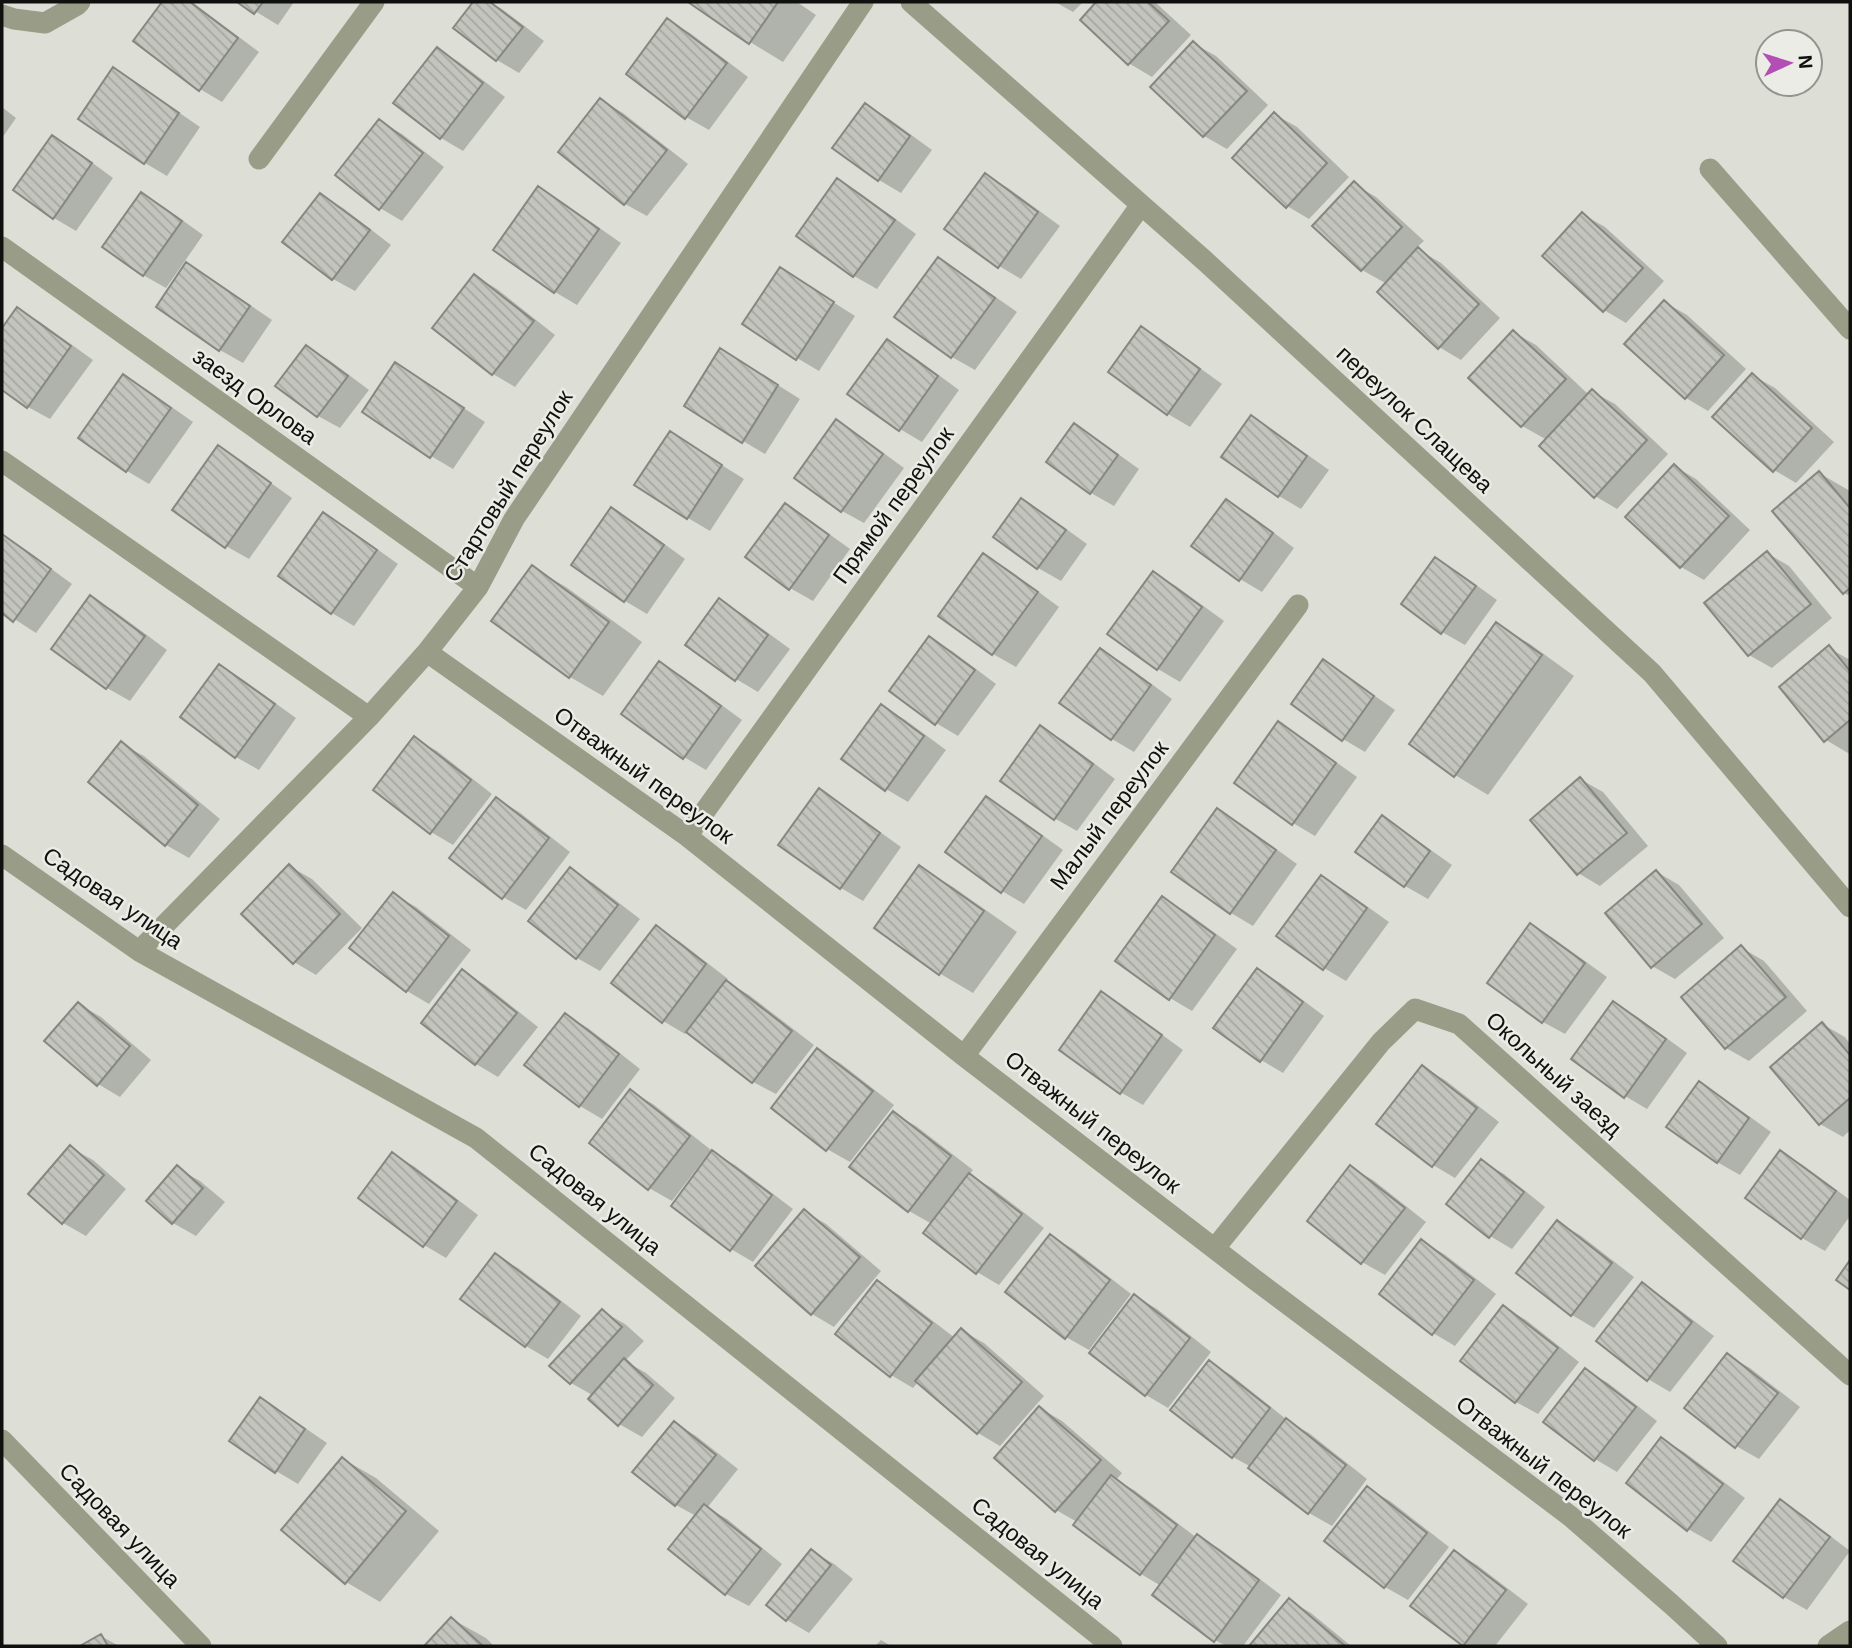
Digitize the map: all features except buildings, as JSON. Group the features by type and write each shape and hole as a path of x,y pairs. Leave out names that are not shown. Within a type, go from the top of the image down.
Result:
{"street":[{"path":"2,15 45,23 80,2"},
{"path":"259,159 374,2"},
{"name":"Стартовый переулок","path":"139,951 369,717 427,652 478,587 514,519 863,2"},
{"name":"переулок Слащева","path":"911,2 1216,270 1652,673 1850,907"},
{"path":"1710,169 1850,329"},
{"name":"Прямой переулок","path":"687,836 1141,205"},
{"name":"заезд Орлова","path":"2,247 478,587"},
{"path":"2,461 369,717"},
{"name":"Малый переулок","path":"964,1056 1297,605"},
{"name":"Отважный переулок","path":"427,652 687,836 964,1056 1570,1516 1717,1646"},
{"name":"Садовая улица","path":"2,855 139,951 476,1138 1112,1646"},
{"name":"Окольный заезд","path":"1215,1248 1381,1042 1415,1009 1459,1024 1850,1375"},
{"name":"Садовая улица","path":"2,1440 201,1646"}]}
